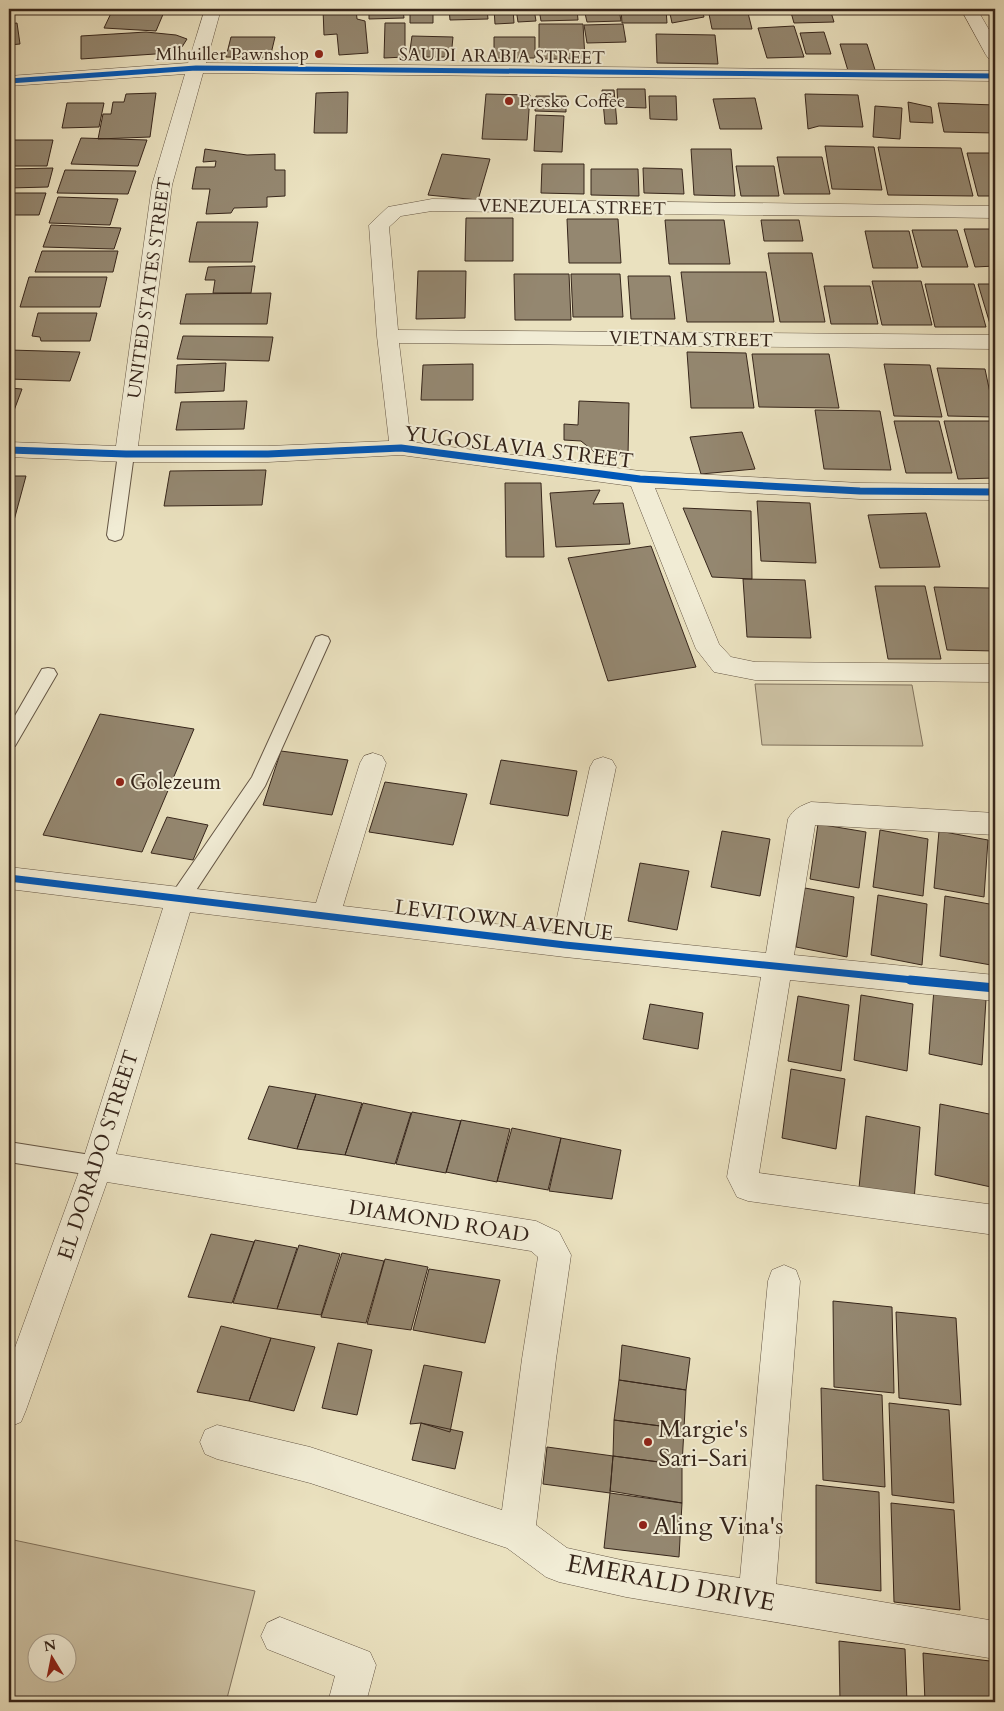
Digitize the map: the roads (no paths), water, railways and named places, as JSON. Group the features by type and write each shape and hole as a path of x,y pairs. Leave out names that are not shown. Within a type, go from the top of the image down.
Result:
{"street":[{"name":"UNITED STATES STREET","path":"126,454 162,185 213,9"},
{"path":"969,9 995,55"},
{"name":"SAUDI ARABIA STREET","path":"9,81 196,68 995,76"},
{"name":"VENEZUELA STREET","path":"401,448 388,336 379,225 394,211 432,205 995,212"},
{"name":"VIETNAM STREET","path":"388,336 995,342"},
{"name":"YUGOSLAVIA STREET","path":"9,450 126,454 268,454 401,448 640,479 860,490 995,492"},
{"path":"640,479 708,649 723,665 755,671 995,674"},
{"path":"326,916 373,763"},
{"path":"565,946 603,766"},
{"path":"995,824 811,813 802,819 743,1177 744,1183 748,1186 995,1220"},
{"name":"LEVITOWN AVENUE","path":"9,878 565,946 995,988"},
{"name":"EL DORADO STREET","path":"9,1410 97,1166 180,898"},
{"name":"DIAMOND ROAD","path":"97,1166 536,1236 548,1243 555,1255 539,1359 517,1533"},
{"path":"756,1599 784,1281"},
{"name":"EMERALD DRIVE","path":"217,1442 310,1465 517,1533 559,1564 626,1579 995,1640"},
{"path":"280,1636 357,1665 347,1702"}],"lane":[{"path":"115,535 126,454"},
{"path":"180,898 259,781 322,641"},
{"path":"9,741 48,674"},
{"path":"9,1152 97,1166"}],"place":[{"name":"Mlhuiller Pawnshop","path":"319,54"},
{"name":"Presko Coffee","path":"509,101"},
{"name":"Golezeum","path":"120,782"},
{"name":"Margie's Sari-Sari","path":"648,1442"},
{"name":"Aling Vina's","path":"643,1525"}]}
